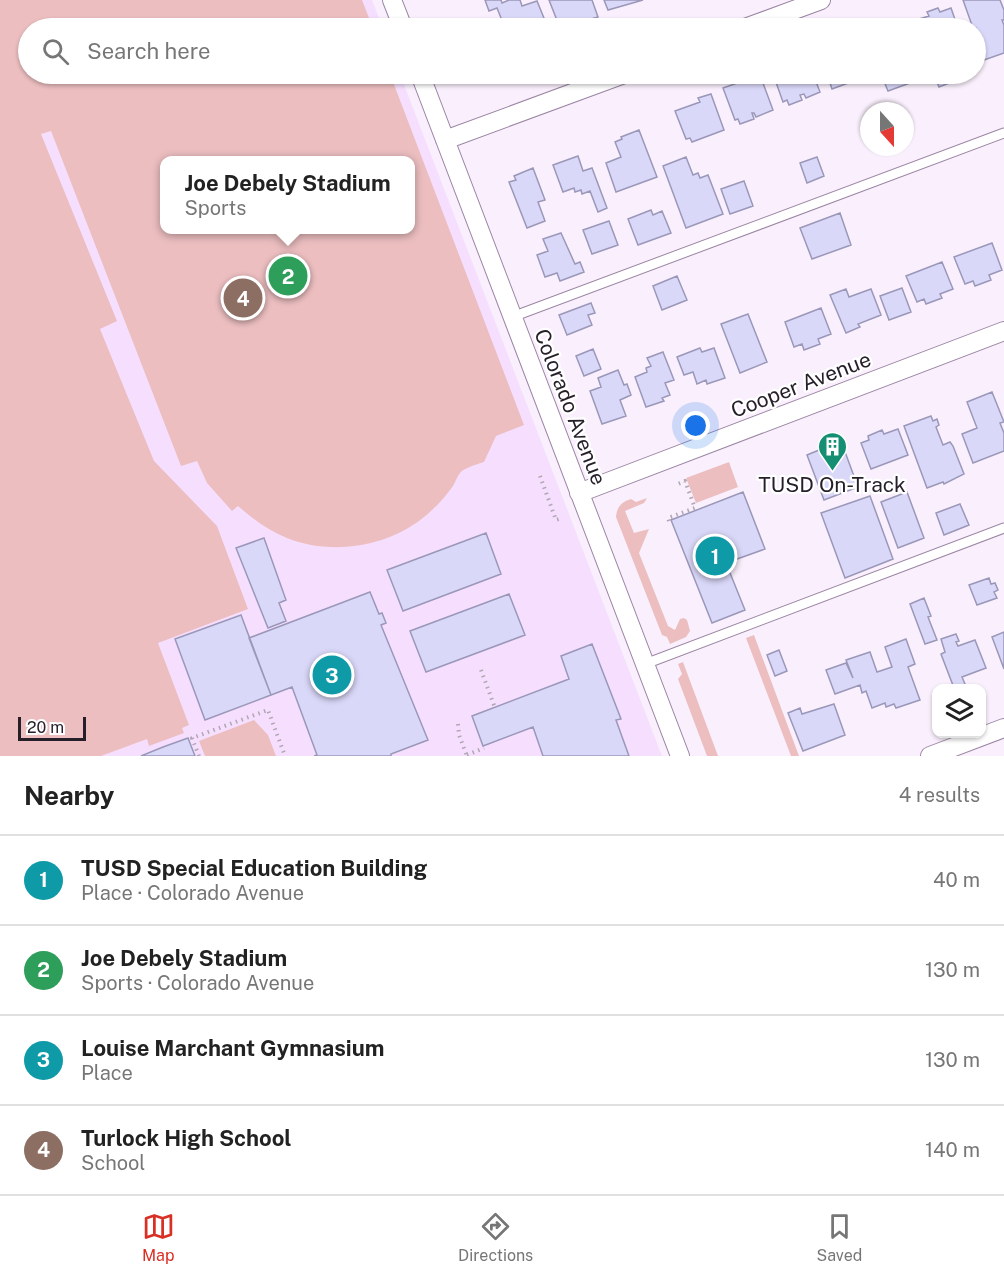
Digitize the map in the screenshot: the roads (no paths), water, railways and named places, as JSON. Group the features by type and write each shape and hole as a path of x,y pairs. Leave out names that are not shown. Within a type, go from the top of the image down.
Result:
{"street":[{"path":"392,0 399,18"},
{"path":"772,18 821,0"},
{"name":"Colorado Avenue","path":"424,84 680,756"},
{"path":"445,140 597,84"},
{"name":"Cooper Avenue","path":"579,493 1004,331"},
{"path":"930,756 1004,728"}],"lane":[{"path":"512,317 1004,133"},
{"path":"645,664 1004,528"}],"place":[{"name":"Joe Debely Stadium","path":"288,276"},
{"name":"Turlock High School","path":"243,298"},
{"name":"TUSD On-Track","path":"832,472"},
{"name":"TUSD Special Education Building","path":"715,556"},
{"name":"Louise Marchant Gymnasium","path":"332,675"}]}
